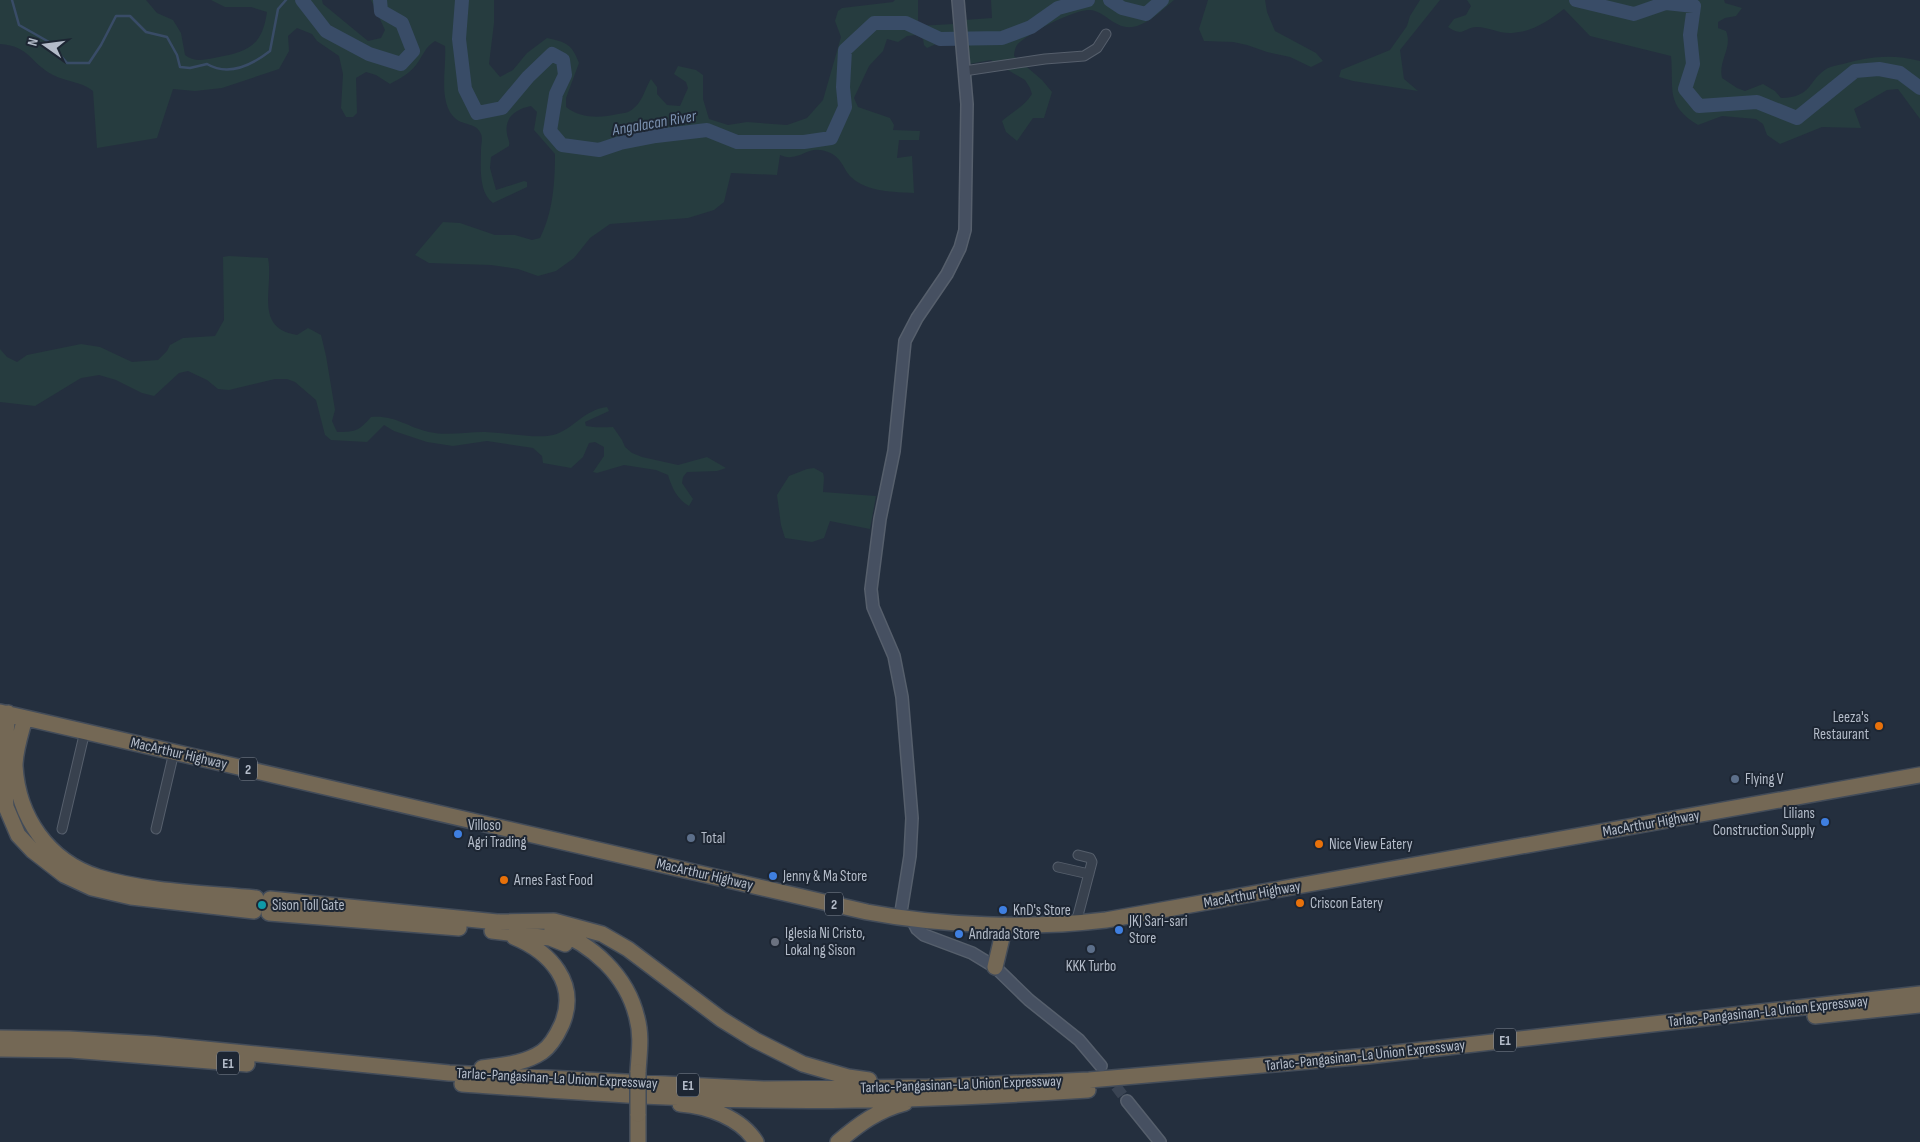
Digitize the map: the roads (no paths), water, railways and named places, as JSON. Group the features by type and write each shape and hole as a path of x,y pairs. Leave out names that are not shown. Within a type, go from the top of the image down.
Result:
{"highway":[{"name":"MacArthur Highway","path":"4,713 906,919 1005,925 1076,923 1106,920 1920,775"},
{"path":"4,713 3,762 6,807 18,835 33,851 64,875 92,888 131,897 262,905 498,927 550,938 569,945 592,959 609,977 622,996 630,1018 635,1072 631,1142"},
{"path":"25,718 19,738 15,764 22,806 40,837 69,862 96,876 132,885 262,905"},
{"path":"498,927 554,922 602,934 628,949 722,1019 755,1040 803,1064 848,1077 925,1093"},
{"path":"995,967 1005,925"},
{"path":"449,1073 526,1061 543,1051 556,1037 563,1021 566,990 561,974 545,955 498,927"},
{"name":"Tarlac-Pangasinan-La Union Expressway","path":"0,1049 70,1050 275,1066 455,1083 635,1096 764,1100 925,1093 1350,1057 1920,994"},
{"name":"Tarlac-Pangasinan-La Union Expressway","path":"0,1038 69,1039 154,1044 449,1073 764,1089 1011,1095 1145,1086 1920,1005"},
{"path":"838,1142 861,1123 877,1113 925,1093"},
{"path":"635,1096 662,1103 688,1105 720,1113 734,1121 756,1142"},
{"path":"634,1114 638,1142"}],"street":[{"path":"958,0 967,104 965,230 963,241 947,274 917,318 905,341 895,442 880,519 871,597 876,615 894,656 902,697 912,818 906,919 924,934 972,953 995,967 1030,1000 1079,1040 1100,1066"},
{"path":"964,71 1045,59 1084,56 1097,48 1106,34"},
{"path":"62,829 85,731"},
{"path":"156,829 174,752"},
{"path":"1076,923 1092,860 1078,855"},
{"path":"1058,867 1089,874"},
{"path":"1126,1101 1160,1142"}],"waterway":[{"path":"12,0 19,25 49,42 67,63 89,63 116,16 130,16 146,32 167,37 177,55 180,67 190,68 207,64 215,68 224,69 240,68 248,65 270,51 278,9 286,0"},
{"name":"Angalacan River","path":"302,0 326,31 369,54 401,64 413,51 402,23 381,11 380,0"},
{"name":"Angalacan River","path":"462,0 459,39 465,89 477,113 502,108 528,77 552,54 563,60 565,75 556,94 550,131 562,145 599,150 620,143 656,136 707,130 737,142 804,142 831,138 845,107 843,87 845,50 874,23 906,23 940,39 1002,38 1031,27 1058,8 1088,0"},
{"name":"Angalacan River","path":"1110,0 1122,8 1146,14 1162,0"},
{"name":"Angalacan River","path":"1576,0 1634,14 1666,3 1694,6 1690,35 1693,64 1685,89 1699,106 1757,102 1797,118 1855,71 1879,69 1900,73 1920,88"}],"tunnel":[{"path":"1106,1073 1127,1101"}],"place":[{"name":"Leeza's Restaurant","path":"1879,726"},
{"name":"Flying V","path":"1735,779"},
{"name":"Lilians Construction Supply","path":"1825,822"},
{"name":"Villoso Agri Trading","path":"458,834"},
{"name":"Total","path":"691,838"},
{"name":"Nice View Eatery","path":"1319,844"},
{"name":"Jenny & Ma Store","path":"773,876"},
{"name":"Arnes Fast Food","path":"504,880"},
{"name":"Criscon Eatery","path":"1300,903"},
{"name":"Sison Toll Gate","path":"262,905"},
{"name":"KnD's Store","path":"1003,910"},
{"name":"JKJ Sari-sari Store","path":"1119,930"},
{"name":"Andrada Store","path":"959,934"},
{"name":"Iglesia Ni Cristo, Lokal ng Sison","path":"775,942"},
{"name":"KKK Turbo","path":"1091,949"}]}
